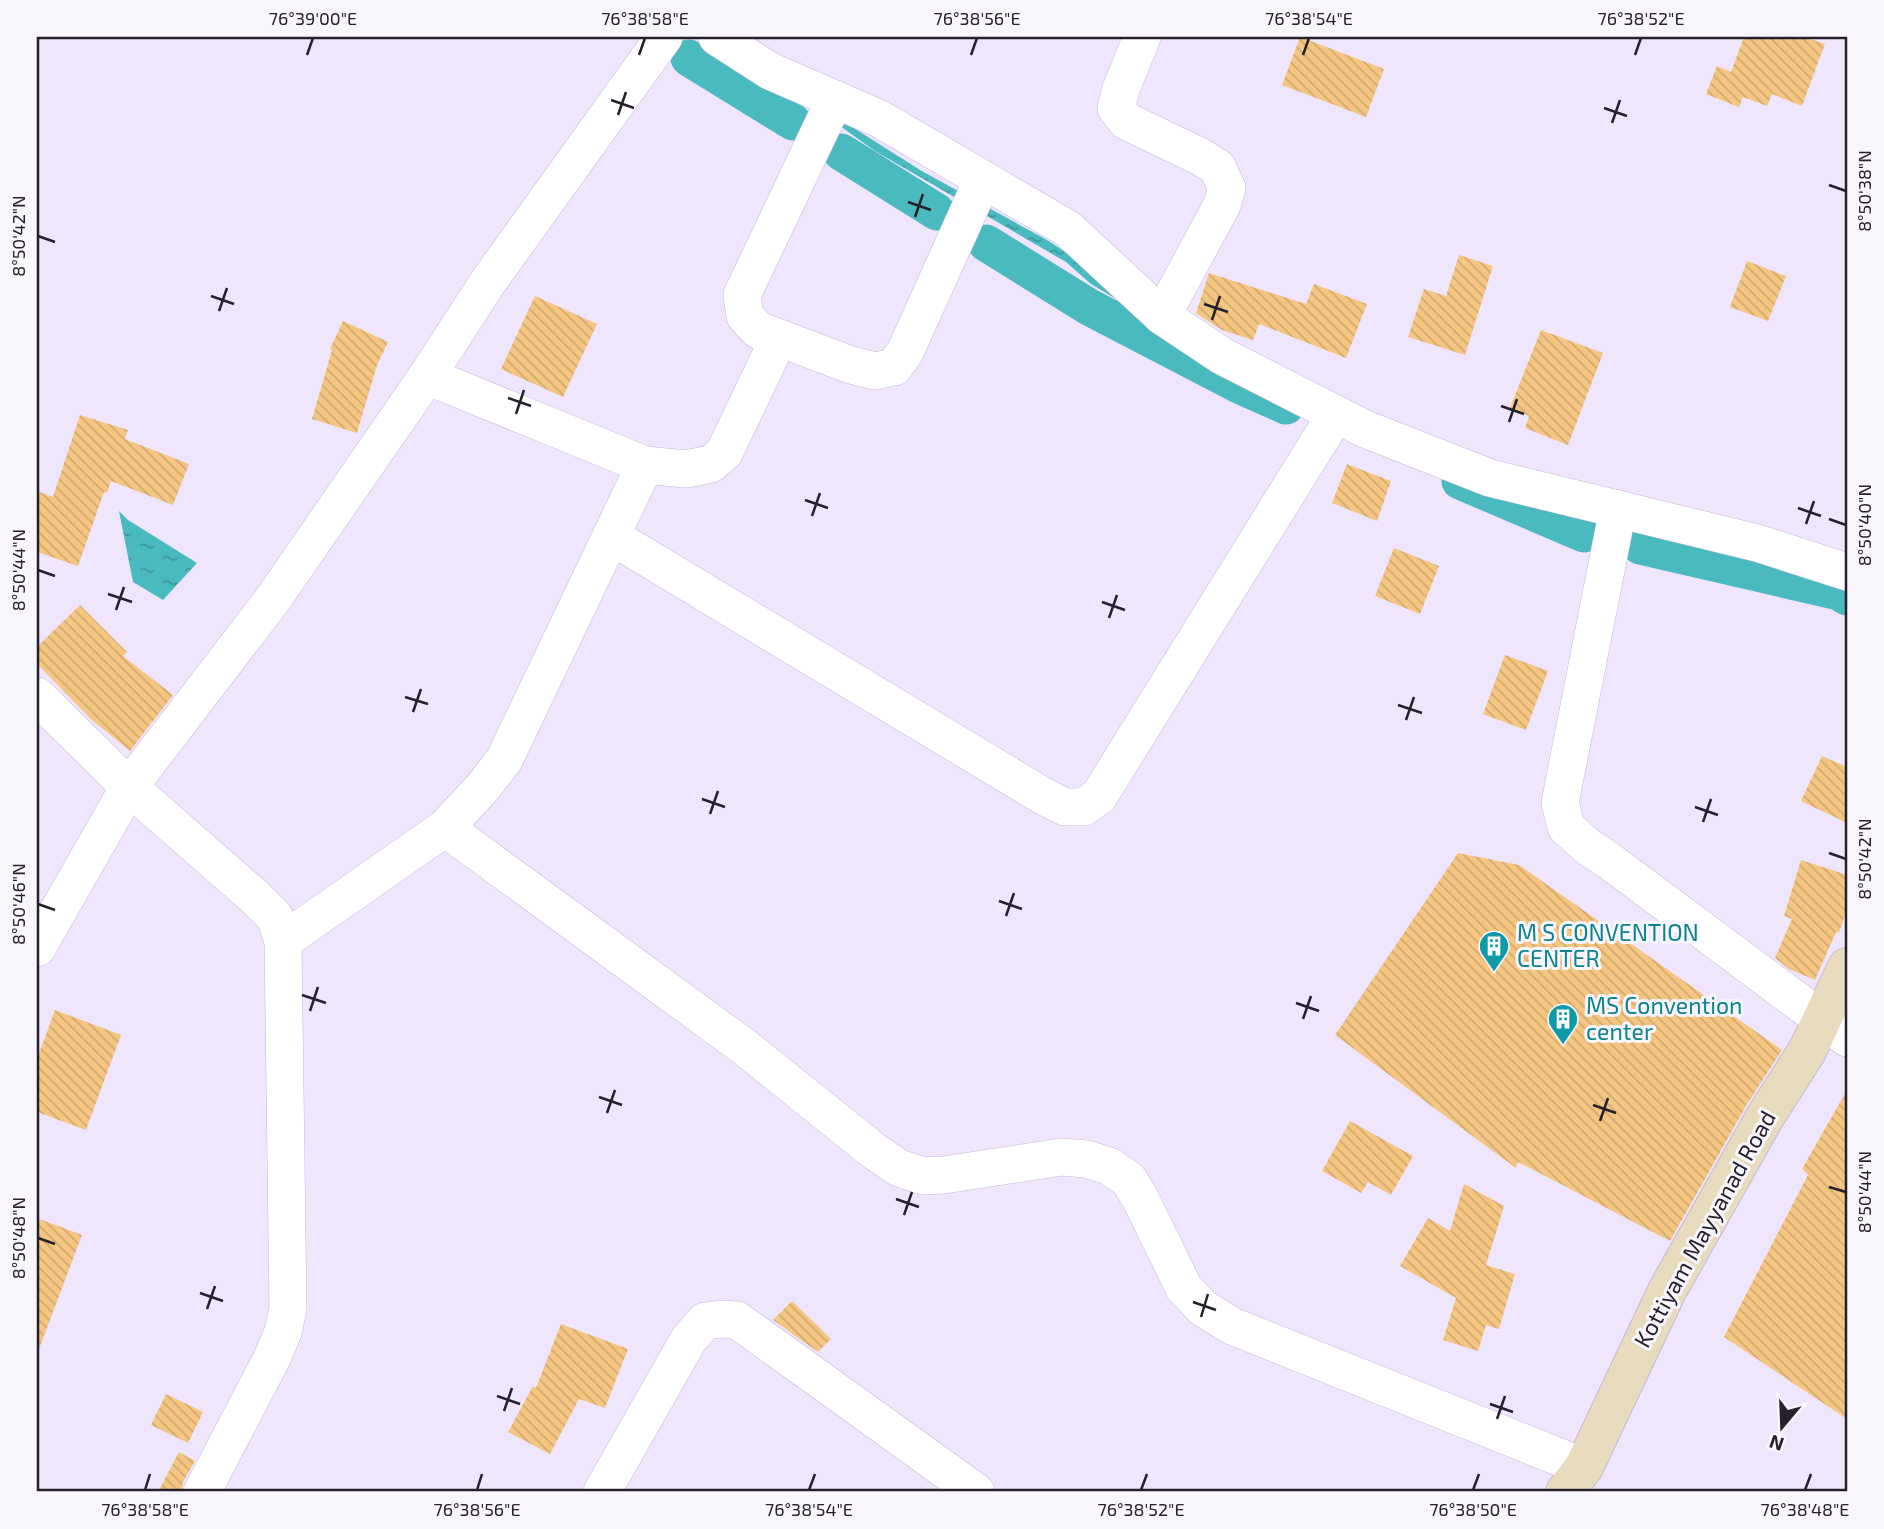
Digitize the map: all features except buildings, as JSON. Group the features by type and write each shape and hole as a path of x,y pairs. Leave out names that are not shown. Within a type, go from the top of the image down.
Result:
{"street":[{"path":"37,948 129,787 273,599 427,376 488,282 664,37"},
{"path":"720,37 770,71 880,119 1068,229 1162,316 1223,356 1365,429 1490,478 1757,543 1847,572"},
{"path":"1142,37 1116,108 1126,121 1217,167 1227,188 1222,205 1162,316"},
{"path":"835,99 742,295 745,316 758,330 851,365 875,371 894,367 905,352 983,179"},
{"path":"427,376 645,465 686,469 711,464 724,453 779,338"},
{"path":"611,536 1043,796 1065,807 1084,807 1099,796 1336,414"},
{"path":"283,941 445,828 504,760 645,465"},
{"path":"1618,509 1560,803 1566,827 1587,846 1834,1029"},
{"path":"37,696 129,787 256,898 275,918 283,941 288,1309 283,1332 272,1358 202,1492"},
{"path":"445,828 743,1046 899,1168 923,1176 944,1175 1061,1157 1086,1159 1109,1166 1129,1180 1184,1288 1203,1308 1232,1326 1575,1480"},
{"name":"Kottiyam Mayyanad Road","path":"1575,1480 1667,1291 1765,1117 1807,1051 1834,1029 1847,967"},
{"path":"602,1492 689,1339 705,1321 722,1319 737,1320 976,1492"}],"water":[{"path":"794,93 920,170 1047,240 1082,263 1157,323 1091,284 1066,262 875,151"},
{"path":"119,511 128,520 197,563 163,600 133,582"}],"waterway":[{"path":"689,58 793,122"},
{"path":"841,152 937,212"},
{"path":"986,243 1089,307 1239,385 1286,406"},
{"path":"1460,481 1584,534"},
{"path":"1640,546 1839,592 1847,597"}],"place":[{"name":"M S CONVENTION CENTER","path":"1494,973"},
{"name":"MS Convention center","path":"1563,1046"}]}
